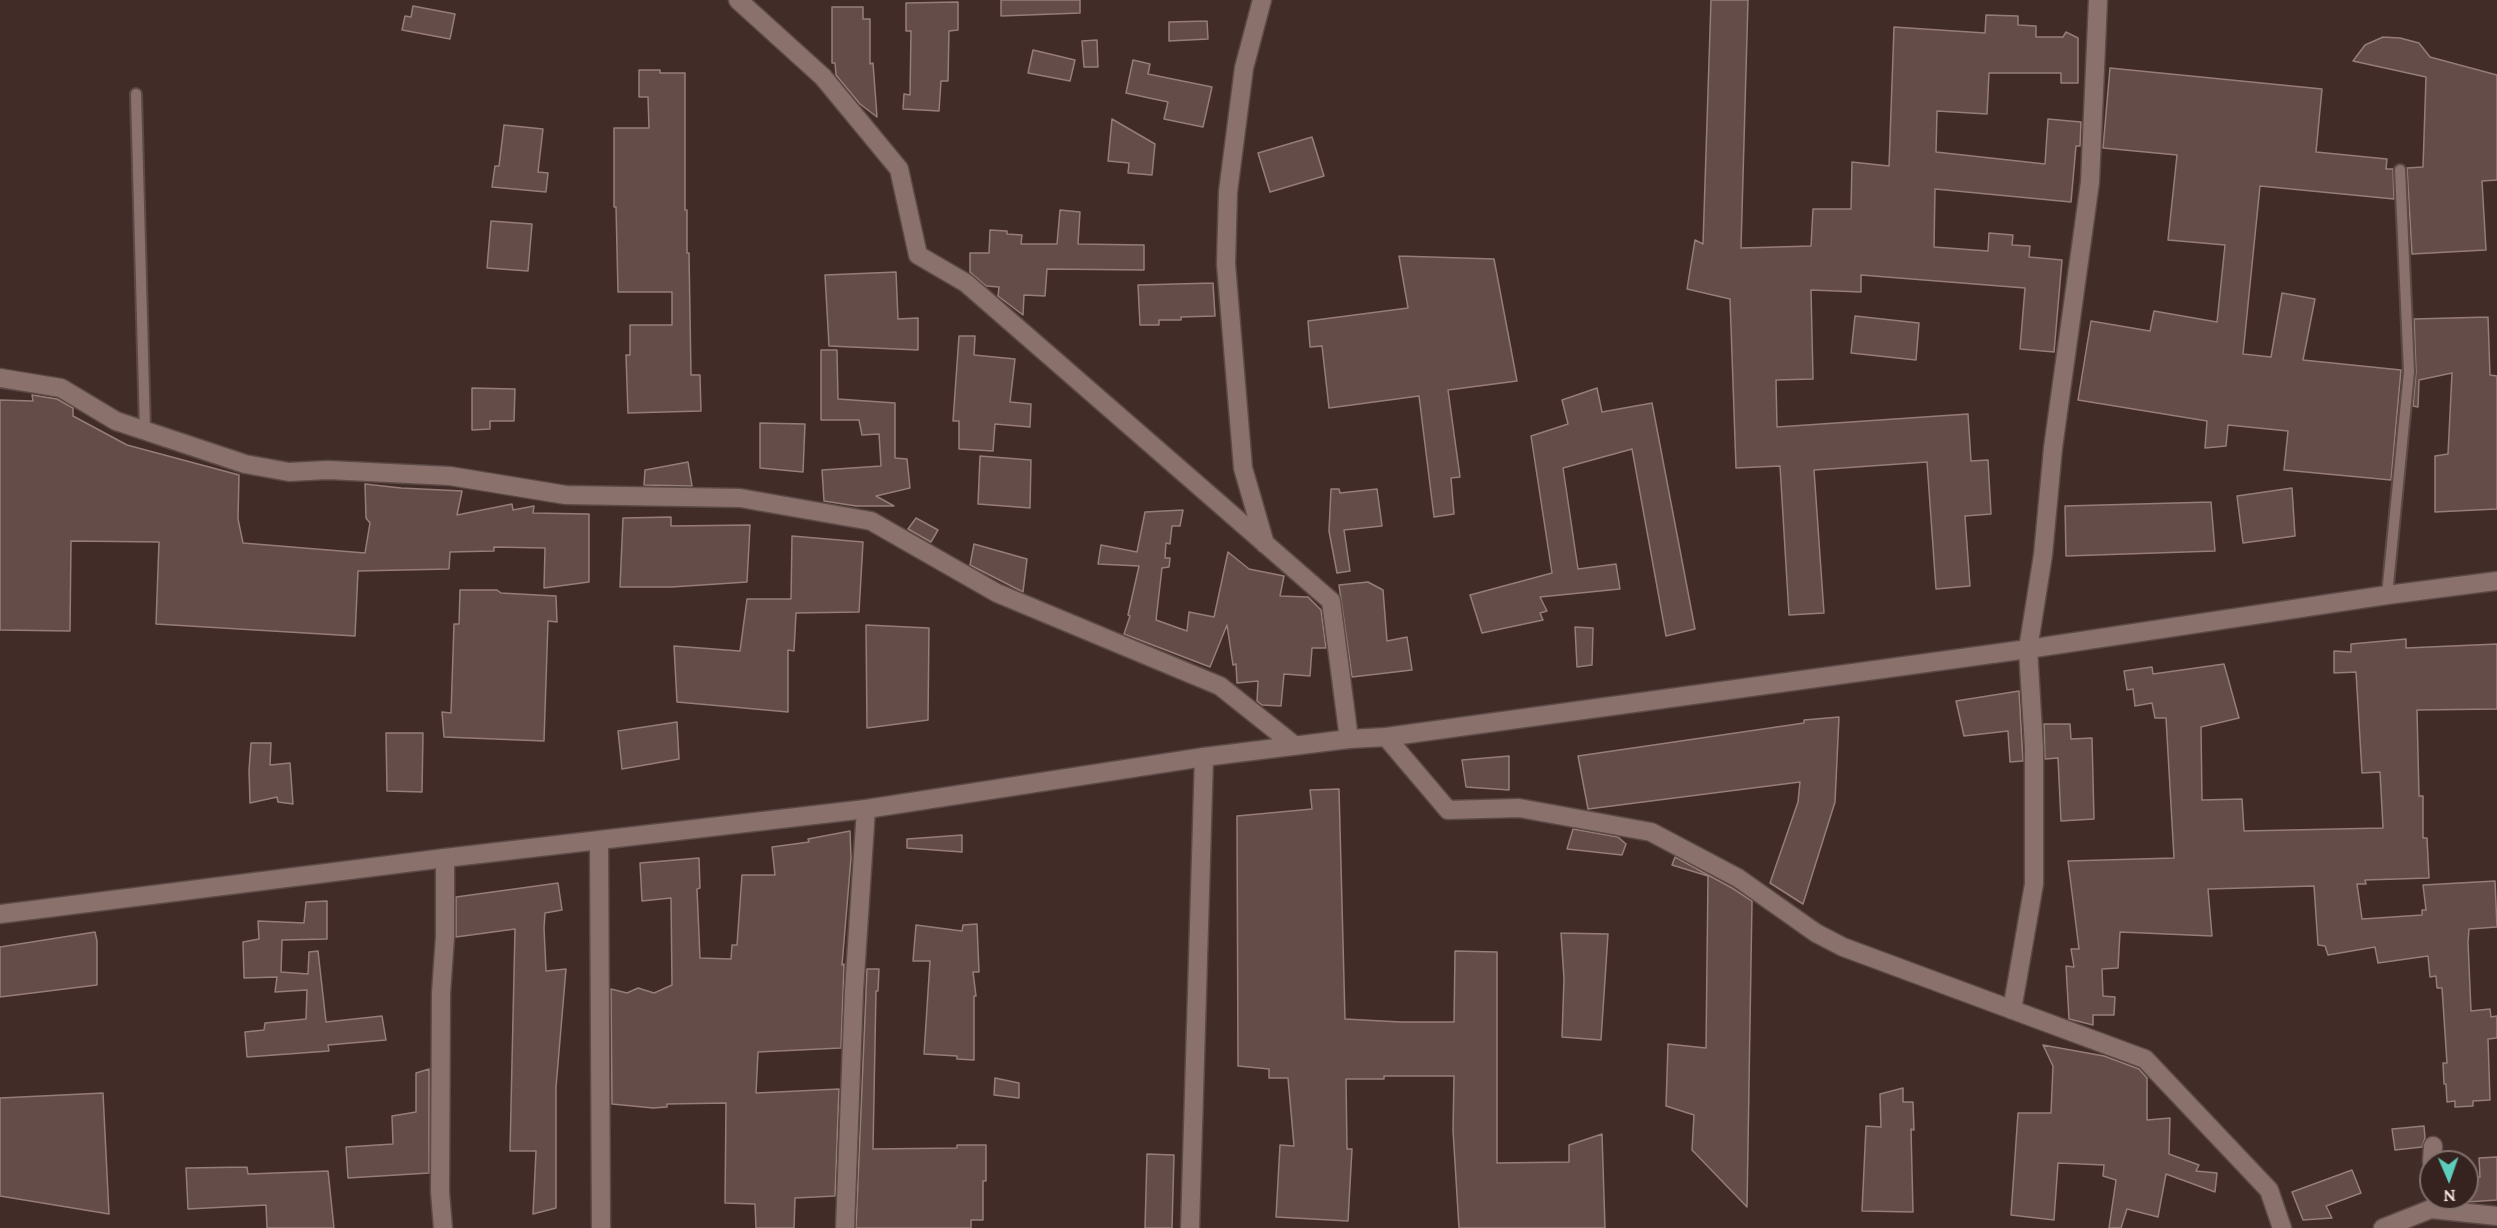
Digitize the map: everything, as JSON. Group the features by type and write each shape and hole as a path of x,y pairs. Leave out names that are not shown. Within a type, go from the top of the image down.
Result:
{"street":[{"path":"738,0 823,76 899,169 918,255 966,284 1330,601 1349,739"},
{"path":"1262,0 1244,68 1228,192 1226,264 1243,468 1265,544"},
{"path":"2012,1010 2034,884 2034,748 2028,649 2043,555 2053,448 2090,182 2098,0"},
{"path":"0,378 61,388 116,421 245,464 289,472 328,470 450,476 566,495 740,498 871,521 997,593 1220,686 1294,745"},
{"path":"0,914 445,858 866,809 1203,757 1294,745 1386,737 2028,649 2387,595 2497,581"},
{"path":"1386,737 1448,810 1519,808 1651,832 1738,878 1816,933 1843,948 2145,1059 2269,1190 2282,1228"},
{"path":"1190,1228 1203,757"},
{"path":"845,1228 853,1002 866,809"},
{"path":"599,841 601,1228"},
{"path":"443,1228 440,1192 441,993 445,937 445,858"},
{"path":"2383,1228 2419,1209"},
{"path":"2458,1210 2497,1216"}],"lane":[{"path":"136,94 145,430"},
{"path":"2387,595 2409,372 2400,170"}],"building":[{"path":"1001,0 1080,0 1080,13 1001,16"},
{"path":"1711,0 1748,0 1741,248 1811,246 1813,209 1851,209 1852,162 1889,166 1894,27 1985,33 1986,15 2018,16 2018,25 2036,26 2036,37 2063,37 2066,32 2078,38 2078,83 2061,83 2061,73 1989,73 1987,114 1937,111 1936,152 2045,164 2048,119 2081,122 2080,146 2076,146 2071,202 1935,189 1934,247 1988,251 1989,233 2013,235 2012,245 2030,246 2029,257 2062,260 2054,352 2020,349 2025,288 1861,275 1861,292 1811,290 1813,379 1776,380 1777,427 1968,414 1971,461 1988,460 1991,514 1965,516 1970,586 1936,589 1927,462 1814,470 1824,613 1789,615 1780,466 1736,468 1730,299 1687,289 1695,240 1703,244"},
{"path":"958,2 958,30 949,31 948,81 941,81 939,111 903,109 904,94 910,95 911,31 906,31 906,3"},
{"path":"413,6 455,14 450,39 402,30 405,16 411,17"},
{"path":"832,7 863,7 863,19 870,19 870,64 873,63 877,117 860,104 836,75 835,63 832,63"},
{"path":"1207,21 1208,39 1169,41 1169,22"},
{"path":"2383,37 2400,38 2419,43 2430,57 2497,75 2497,180 2482,181 2486,250 2412,254 2407,168 2423,167 2426,77 2353,61 2365,45"},
{"path":"1097,40 1098,67 1084,67 1082,41"},
{"path":"1033,50 1075,60 1070,81 1028,73"},
{"path":"1133,60 1150,64 1148,74 1212,87 1203,127 1164,119 1168,102 1126,93"},
{"path":"2110,68 2322,89 2316,152 2387,159 2386,169 2393,169 2394,199 2260,186 2243,354 2271,357 2282,293 2315,299 2303,360 2401,370 2391,480 2284,470 2288,431 2228,425 2226,446 2205,448 2207,421 2078,400 2091,321 2150,331 2154,311 2217,322 2225,245 2168,240 2177,155 2103,148"},
{"path":"639,70 685,73 685,210 687,210 687,253 689,253 691,375 700,375 701,411 628,413 626,355 630,355 630,325 672,325 672,292 618,292 616,207 614,207 614,128 649,128 648,97 639,97"},
{"path":"1112,119 1155,144 1152,175 1128,173 1129,163 1108,161"},
{"path":"504,125 543,129 538,172 548,173 546,192 492,187 495,166 499,166"},
{"path":"1312,137 1324,176 1270,192 1258,153"},
{"path":"1060,210 1080,212 1078,244 1144,245 1144,270 1047,269 1045,296 1024,295 1023,315 998,296 999,287 986,286 970,272 970,253 989,253 990,230 1022,235 1021,244 1057,244"},
{"path":"491,221 532,224 528,271 487,268"},
{"path":"1399,256 1494,259 1517,381 1448,390 1460,477 1451,478 1454,514 1434,517 1419,396 1329,408 1322,346 1310,347 1308,321 1408,308"},
{"path":"896,272 898,319 918,318 918,350 829,346 825,275"},
{"path":"1213,283 1215,316 1181,317 1181,320 1159,320 1159,325 1140,325 1138,285"},
{"path":"1855,316 1919,323 1916,360 1851,353"},
{"path":"2488,317 2490,375 2497,376 2497,509 2435,512 2435,456 2448,454 2452,373 2419,380 2418,407 2413,406 2416,372 2414,319"},
{"path":"959,336 975,336 974,355 1015,359 1010,402 1031,404 1030,427 995,424 993,451 959,449 959,421 953,421"},
{"path":"821,350 837,350 838,399 895,403 895,458 907,459 910,488 876,496 894,506 856,506 824,501 822,470 881,466 879,434 862,435 859,420 821,420"},
{"path":"472,388 515,389 514,421 490,421 490,429 472,430"},
{"path":"1597,388 1602,412 1652,403 1695,629 1666,636 1632,449 1563,468 1578,569 1616,564 1620,589 1540,597 1547,611 1540,613 1543,620 1482,633 1470,595 1552,573 1531,436 1568,424 1562,400"},
{"path":"32,395 57,399 73,408 73,416 127,445 239,475 238,519 243,543 365,553 370,523 366,518 365,484 462,491 457,515 512,504 513,510 534,506 533,513 589,514 589,582 544,588 545,548 494,547 494,551 450,552 449,569 358,571 355,636 156,624 159,542 71,541 70,631 0,630 0,400 33,401"},
{"path":"760,423 805,424 803,472 760,468"},
{"path":"980,456 1031,460 1030,508 978,504"},
{"path":"688,462 692,486 644,485 645,470"},
{"path":"2292,488 2295,536 2243,543 2237,496"},
{"path":"1331,489 1339,489 1340,493 1377,489 1382,526 1344,530 1350,571 1337,573 1329,531"},
{"path":"2211,502 2215,551 2066,556 2065,506"},
{"path":"1183,510 1180,526 1172,526 1170,544 1166,543 1165,558 1170,558 1169,567 1162,568 1156,620 1187,631 1189,612 1214,617 1228,552 1249,569 1284,576 1280,596 1308,597 1321,610 1326,648 1312,648 1310,676 1284,674 1281,706 1262,705 1257,701 1258,681 1237,683 1236,664 1233,665 1227,625 1210,667 1124,634 1130,616 1128,615 1139,566 1098,564 1101,545 1137,552 1145,512"},
{"path":"671,517 671,526 750,525 747,582 672,587 620,587 623,518"},
{"path":"916,518 938,530 931,542 908,529"},
{"path":"792,536 863,542 859,612 796,613 794,651 788,650 788,712 677,702 674,646 740,651 747,599 791,599"},
{"path":"974,544 1027,559 1023,592 970,565"},
{"path":"1368,582 1383,590 1387,641 1407,637 1412,670 1352,677 1339,585"},
{"path":"460,590 497,590 501,593 556,596 557,622 548,621 544,741 444,737 442,712 451,713 454,624 459,624"},
{"path":"866,625 929,628 928,720 867,728"},
{"path":"1575,627 1593,628 1592,665 1577,667"},
{"path":"2406,639 2406,648 2497,644 2497,709 2417,710 2419,796 2423,796 2423,838 2427,838 2429,878 2365,880 2366,884 2357,884 2362,919 2422,915 2422,910 2426,910 2423,885 2495,881 2497,927 2469,929 2468,942 2471,1011 2490,1009 2491,1017 2497,1016 2497,1038 2488,1039 2490,1100 2473,1101 2473,1106 2455,1107 2455,1101 2447,1102 2443,1063 2447,1063 2442,988 2437,988 2436,976 2430,977 2428,956 2378,963 2375,947 2328,955 2325,946 2318,945 2314,886 2208,889 2212,936 2120,932 2118,968 2102,969 2103,996 2115,997 2114,1015 2093,1015 2093,1025 2069,1019 2066,966 2074,967 2071,949 2079,949 2068,861 2174,858 2166,718 2155,718 2152,703 2135,706 2133,689 2127,690 2124,671 2152,667 2153,674 2224,664 2239,718 2201,727 2202,800 2242,799 2244,831 2383,828 2380,772 2362,773 2356,672 2334,673 2334,651 2351,652 2351,644"},
{"path":"2019,691 2023,761 2010,762 2008,731 1964,736 1956,701"},
{"path":"1839,717 1835,802 1803,904 1770,883 1798,802 1800,782 1588,809 1578,756 1804,723 1804,720"},
{"path":"677,722 679,759 622,769 618,731"},
{"path":"2044,724 2070,724 2071,739 2092,738 2094,819 2061,821 2058,758 2045,759"},
{"path":"386,733 423,733 422,792 387,791"},
{"path":"251,743 271,743 270,765 290,763 293,804 278,802 277,797 250,803"},
{"path":"1509,756 1509,790 1466,787 1462,760"},
{"path":"1339,789 1345,1019 1454,1022 1455,951 1497,952 1497,1163 1569,1162 1569,1145 1602,1134 1605,1228 1459,1228 1453,1130 1454,1076 1384,1076 1384,1079 1346,1079 1347,1149 1352,1149 1348,1221 1276,1217 1280,1145 1294,1146 1288,1078 1269,1078 1269,1069 1238,1066 1237,816 1312,809 1310,790"},
{"path":"1573,829 1618,837 1626,844 1622,855 1567,849"},
{"path":"850,831 851,858 842,965 844,964 841,1048 758,1052 756,1093 839,1089 835,1196 795,1198 794,1228 756,1228 755,1204 725,1203 726,1103 667,1104 667,1107 653,1108 612,1104 611,989 627,993 638,988 654,993 672,985 671,898 642,901 640,863 699,858 700,888 697,889 700,958 731,959 732,945 737,945 742,875 775,875 772,847 809,842 808,839"},
{"path":"962,835 962,852 907,848 907,839"},
{"path":"1675,857 1752,901 1747,1207 1692,1150 1694,1115 1666,1106 1668,1044 1706,1048 1708,876 1672,865"},
{"path":"558,883 562,910 545,913 544,928 546,971 566,969 556,1087 556,1208 533,1214 536,1151 510,1151 515,929 456,937 456,897"},
{"path":"327,901 327,939 282,940 281,972 308,974 309,952 318,951 326,1022 382,1016 386,1040 328,1045 329,1051 247,1057 245,1032 264,1030 265,1023 306,1019 307,990 275,992 277,977 244,978 243,942 259,939 258,921 304,923 306,902"},
{"path":"977,924 979,972 973,972 976,996 974,996 974,1060 957,1059 957,1056 924,1054 930,961 913,961 916,925 962,931 963,925"},
{"path":"95,932 97,985 0,997 0,947"},
{"path":"1561,933 1608,934 1601,1040 1562,1037 1564,979"},
{"path":"867,969 879,969 878,991 876,991 873,1149 957,1148 957,1145 986,1145 983,1220 971,1220 971,1228 856,1228"},
{"path":"2043,1045 2104,1056 2139,1069 2147,1078 2147,1120 2170,1118 2169,1154 2199,1165 2196,1171 2217,1173 2215,1192 2166,1174 2158,1217 2127,1209 2121,1228 2109,1228 2116,1180 2103,1176 2104,1165 2058,1163 2054,1220 2011,1215 2018,1113 2051,1113 2053,1066"},
{"path":"429,1069 429,1173 348,1178 346,1147 393,1144 392,1116 416,1112 416,1073"},
{"path":"995,1078 1019,1083 1019,1098 994,1095"},
{"path":"1903,1088 1903,1102 1913,1102 1914,1130 1911,1129 1913,1212 1862,1211 1866,1126 1881,1127 1880,1094"},
{"path":"103,1093 109,1214 0,1196 0,1098"},
{"path":"2424,1126 2425,1138 2422,1147 2395,1150 2392,1129"},
{"path":"1147,1154 1174,1155 1172,1228 1145,1228"},
{"path":"2497,1157 2497,1200 2479,1201 2479,1158"},
{"path":"247,1167 248,1174 328,1171 334,1228 267,1228 266,1205 188,1209 186,1168"},
{"path":"2352,1170 2361,1193 2326,1206 2332,1218 2303,1220 2292,1192"}]}
